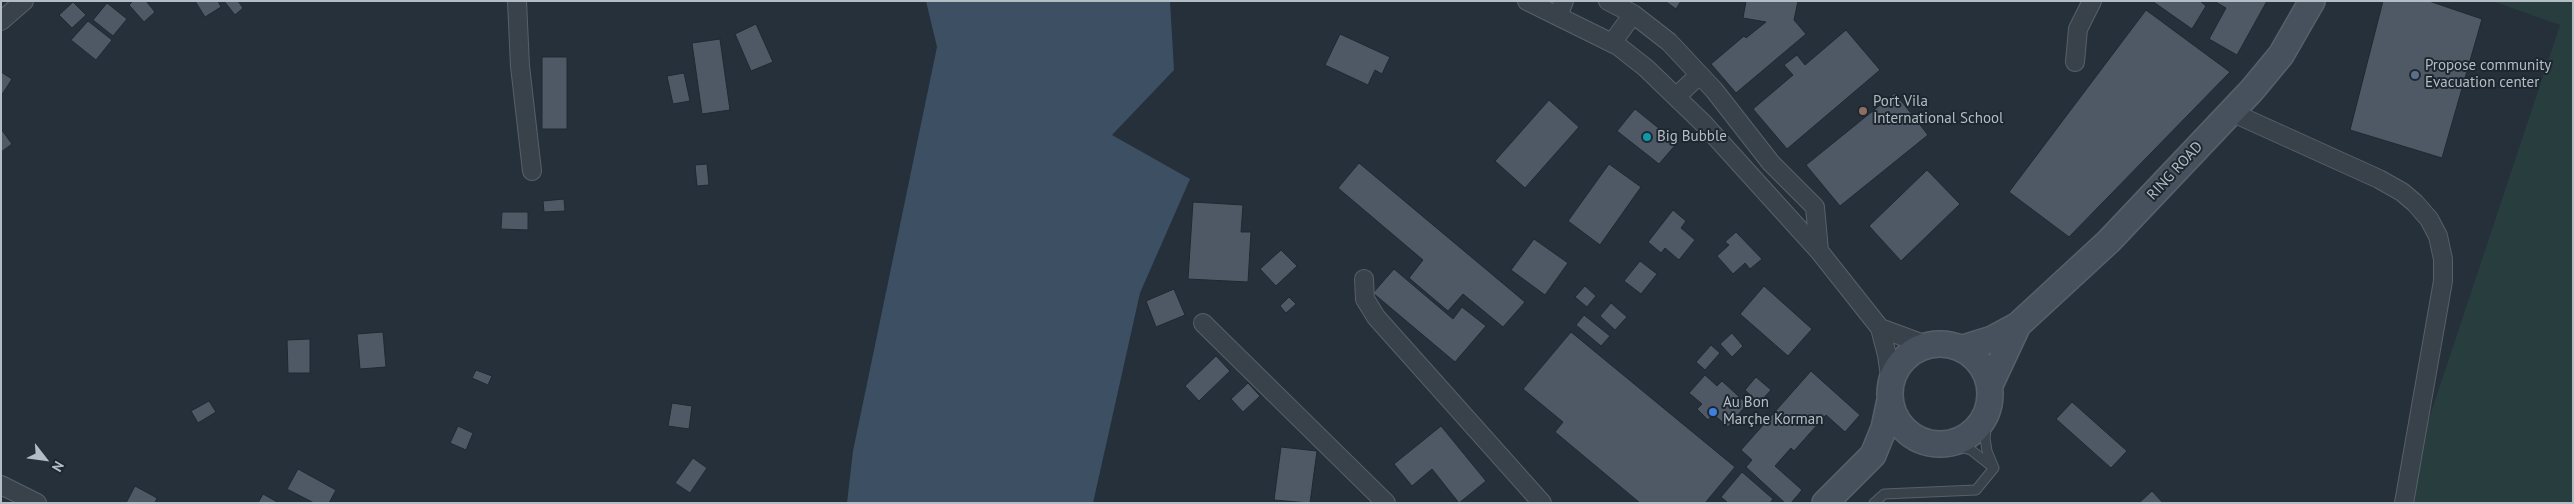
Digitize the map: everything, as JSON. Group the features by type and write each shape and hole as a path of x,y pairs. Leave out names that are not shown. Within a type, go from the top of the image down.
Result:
{"main road":[{"name":"RING ROAD","path":"1963,348 1992,339 2018,325 2109,241 2231,112 2281,55 2312,1"},
{"name":"RING ROAD","path":"1990,385 2018,325"},
{"path":"1825,503 1873,455 1884,428 1890,391 1898,366 1910,353 1926,345 1944,343 1963,348 1976,357 1985,370 1990,385 1991,399 1988,412 1972,433 1960,440 1899,447 1873,455"},
{"path":"1890,391 1894,414 1902,427 1913,437 1937,444"}],"street":[{"path":"1,21 24,1"},
{"path":"517,1 520,66 532,171"},
{"path":"1527,1 1561,9 1646,68 1748,171 1819,251 1880,328 1887,355 1890,391"},
{"path":"1608,1 1633,14 1669,42 1699,75 1771,163 1815,207 1819,251"},
{"path":"2074,62 2078,29 2092,1"},
{"path":"1612,43 1633,14"},
{"path":"1676,97 1699,75"},
{"path":"2231,112 2379,179 2402,192 2415,203 2429,220 2438,236 2443,259 2443,281 2404,503"},
{"path":"1364,279 1365,299 1376,317 1542,503"},
{"path":"1203,323 1386,503"},
{"path":"1880,328 1926,345"},
{"path":"1,485 37,503"}],"lane":[{"path":"1988,412 1985,438 1987,451 1994,468"},
{"path":"1937,444 1971,450 1982,456 1994,468"},
{"path":"1874,503 1884,494 1976,490 1994,468"}],"green space":[{"path":"2492,1 2573,1 2573,503 2401,503 2560,25"}],"water":[{"path":"926,1 1170,1 1174,70 1112,135 1190,179 1140,293 1093,503 847,503 853,451 937,47"}],"building":[{"path":"133,1 146,1 155,12 144,22 129,5"},
{"path":"195,1 218,1 221,7 205,17"},
{"path":"224,1 238,1 243,8 235,15"},
{"path":"1665,1 1681,1 1676,9"},
{"path":"1746,1 1798,1 1794,20 1806,34 1736,93 1711,64 1744,36 1746,38 1766,22 1743,18"},
{"path":"2152,1 2200,1 2206,6 2192,29"},
{"path":"2214,1 2267,1 2237,55 2209,39 2226,8"},
{"name":"Propose community Evacuation center","path":"2383,1 2429,1 2482,19 2442,158 2350,130"},
{"path":"73,2 86,15 72,28 59,15"},
{"path":"107,3 127,19 113,36 93,20"},
{"path":"2146,10 2230,72 2069,237 2009,192"},
{"path":"88,21 112,40 96,60 71,40"},
{"path":"756,24 773,62 751,71 735,34"},
{"path":"1846,30 1880,70 1787,149 1753,109 1793,75 1784,65 1797,55 1805,65"},
{"path":"1340,34 1390,57 1382,74 1375,70 1368,85 1325,65"},
{"path":"720,39 730,110 702,114 692,43"},
{"path":"542,57 567,57 567,129 542,129"},
{"path":"1,72 12,79 1,96"},
{"path":"684,73 690,101 673,104 667,76"},
{"path":"1895,93 1928,135 1840,206 1806,165"},
{"path":"1549,100 1579,127 1525,188 1495,161"},
{"name":"Big Bubble","path":"1635,109 1677,143 1659,164 1617,131"},
{"path":"1,129 12,144 1,152"},
{"path":"1359,163 1525,302 1503,327 1463,294 1448,311 1409,278 1423,260 1338,188"},
{"path":"707,164 709,185 697,186 695,165"},
{"path":"1609,164 1641,187 1600,245 1568,221"},
{"path":"1927,170 1960,204 1901,261 1869,226"},
{"path":"564,199 565,211 544,212 543,201"},
{"path":"1193,202 1243,205 1241,232 1251,232 1248,282 1188,279"},
{"path":"1673,210 1686,221 1681,228 1695,240 1679,260 1665,248 1661,253 1648,242"},
{"path":"502,212 528,212 528,230 501,229"},
{"path":"1736,232 1762,259 1750,269 1745,263 1733,274 1717,256 1729,245 1725,242"},
{"path":"1534,239 1568,263 1545,295 1511,270"},
{"path":"1281,250 1297,266 1276,286 1260,269"},
{"path":"1640,261 1657,274 1641,294 1624,281"},
{"path":"1394,269 1453,319 1462,307 1486,326 1455,362 1373,293"},
{"path":"1585,286 1596,296 1587,307 1575,297"},
{"path":"1764,286 1812,329 1788,356 1740,314"},
{"path":"1174,289 1185,315 1156,327 1146,301"},
{"path":"1289,297 1296,304 1286,313 1280,306"},
{"path":"1611,303 1627,317 1615,330 1600,316"},
{"path":"1584,315 1610,336 1601,346 1576,325"},
{"path":"383,332 386,367 360,369 357,334"},
{"path":"1571,332 1735,467 1705,503 1640,503 1555,432 1563,422 1523,389"},
{"path":"1732,333 1743,346 1732,357 1720,344"},
{"path":"310,339 310,373 288,373 287,340"},
{"path":"1711,345 1720,353 1705,370 1696,362"},
{"path":"1216,356 1230,371 1199,401 1185,386"},
{"path":"476,370 492,376 488,385 472,378"},
{"path":"1811,371 1860,415 1845,432 1826,415 1794,451 1791,448 1775,466 1802,490 1791,503 1785,503 1746,467 1752,460 1741,450"},
{"path":"1705,375 1717,386 1722,381 1747,404 1728,427 1713,414 1708,420 1697,409 1702,404 1689,393"},
{"path":"1756,377 1771,390 1759,403 1745,390"},
{"path":"1248,383 1260,396 1243,412 1231,399"},
{"path":"209,401 216,412 198,423 191,411"},
{"path":"2072,402 2127,451 2111,468 2056,419"},
{"path":"672,403 692,406 689,429 668,426"},
{"path":"458,426 473,433 466,450 450,443"},
{"path":"1441,426 1486,481 1459,503 1432,469 1412,486 1394,464"},
{"path":"1281,447 1317,451 1310,503 1274,500"},
{"path":"693,458 707,468 690,493 675,483"},
{"path":"298,469 336,490 329,503 314,503 287,489"},
{"path":"1742,472 1773,499 1770,503 1728,503 1721,497"},
{"path":"135,486 157,498 155,503 126,503"},
{"path":"2152,491 2163,503 2139,503"},
{"path":"263,494 279,503 258,503"}],"place":[{"name":"Propose community Evacuation center","path":"2415,75"},
{"name":"Port Vila International School","path":"1863,111"},
{"name":"Big Bubble","path":"1647,137"},
{"name":"Au Bon Marçhe Korman","path":"1713,412"}]}
